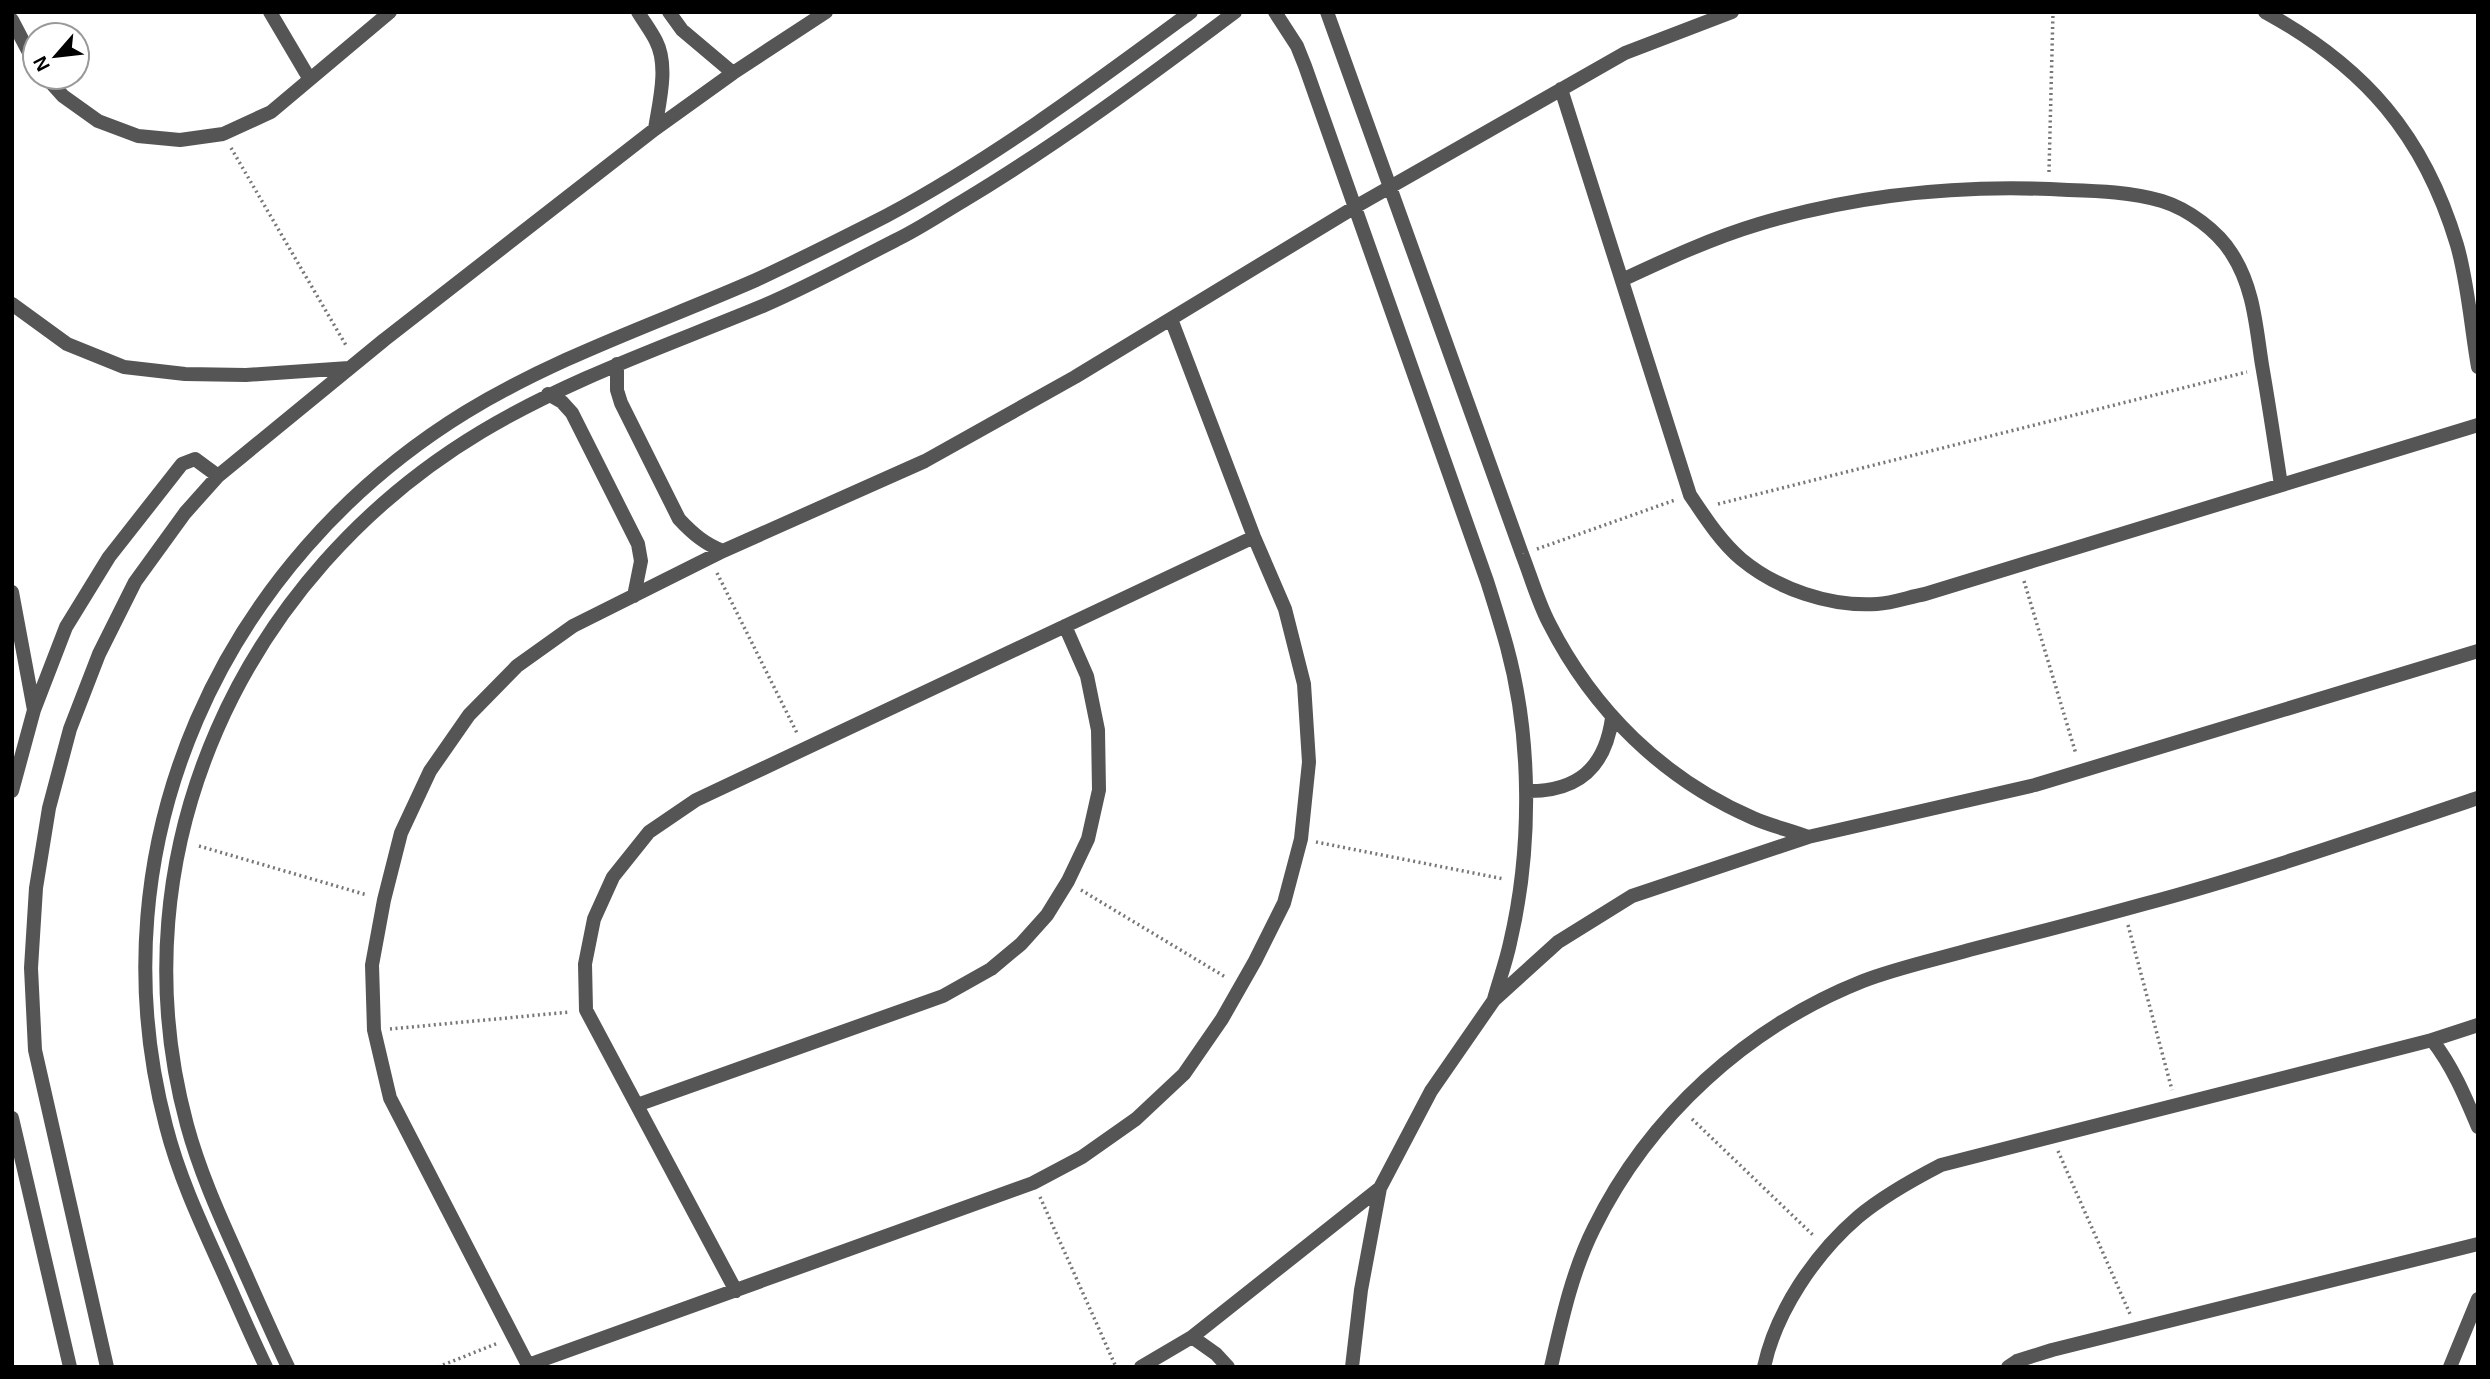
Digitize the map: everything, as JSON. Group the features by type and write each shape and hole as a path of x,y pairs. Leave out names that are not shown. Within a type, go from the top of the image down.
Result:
{"street":[{"path":"270,12 309,78"},
{"path":"58,91 98,121 138,136 180,140 223,134 271,113 390,12"},
{"path":"639,12 657,42 661,55 661,89 655,130"},
{"path":"669,12 682,30 733,73"},
{"path":"107,1367 35,1049 31,968 36,888 49,808 70,729 99,654 135,582 185,513 218,476 353,365 655,130 733,73 826,12"},
{"path":"266,1367 188,1195 166,1126 151,1055 145,983 148,910 158,839 177,769 203,701 238,638 279,578 327,524 391,465 463,414 540,370 756,279 887,215 1013,141 1191,12"},
{"path":"288,1367 208,1190 186,1123 173,1054 167,985 169,915 180,840 197,778 223,713 256,652 296,594 342,542 407,485 477,435 548,394 769,303 902,238 1029,162 1235,12"},
{"path":"1275,12 1292,37 1305,66 1487,581 1508,649 1521,719 1526,791 1521,883 1510,942 1494,1000"},
{"path":"1327,12 1522,554 1548,621 1577,672 1612,718 1654,758 1702,792 1754,818 1808,837"},
{"path":"1171,319 1254,537 1285,609 1304,684 1309,762 1301,839 1284,903 1222,1018 1184,1074 1136,1119 1082,1157 1033,1183 528,1366 390,1098 374,1030 372,965 384,900 401,833 430,771 469,715 517,666 573,626 723,551 925,461 1074,377 1355,207 1625,53 1732,12"},
{"path":"2265,12 2338,59 2379,98 2413,144 2440,194 2458,248 2478,367"},
{"path":"12,20 21,38"},
{"path":"1561,89 1690,495 1708,522 1741,559 1782,585 1828,601 1877,604 1925,594 2478,425"},
{"path":"1622,280 1689,249 1759,224 1830,205 1902,193 1975,188 2049,188 2121,193 2164,202 2202,222 2232,253 2251,292 2281,485"},
{"path":"12,304 67,344 124,366 185,374 222,374 353,365"},
{"path":"617,364 617,390 621,402 680,519 691,533 706,544 723,551"},
{"path":"548,394 562,402 572,413 638,544 641,561 634,596"},
{"path":"12,791 34,710 66,627 109,557 182,464 195,458 218,476"},
{"path":"736,1291 586,1010 585,964 594,919 613,877 649,832 696,800 1254,537"},
{"path":"12,592 34,710"},
{"path":"637,1105 943,996 991,969 1021,944 1047,915 1068,881 1088,839 1099,790 1098,730 1087,676 1065,626"},
{"path":"1352,1367 1361,1290 1380,1188 1431,1091 1494,1000 1558,942 1632,897 1808,837 2035,785 2478,652"},
{"path":"1526,791 1547,791 1568,786 1586,775 1605,749 1612,718"},
{"path":"1551,1367 1566,1298 1594,1228 1631,1164 1678,1105 1734,1054 1796,1012 1864,981 1935,959 2196,890 2478,798"},
{"path":"1764,1367 1780,1321 1801,1283 1827,1248 1858,1217 1897,1188 1941,1165 2478,1026"},
{"path":"2432,1040 2445,1055 2460,1083 2478,1127"},
{"path":"12,1118 70,1367"},
{"path":"1141,1367 1192,1337 1380,1188"},
{"path":"2008,1367 2017,1361 2052,1350 2478,1244"},
{"path":"2450,1367 2478,1299"},
{"path":"1192,1337 1216,1354 1228,1367"}],"path":[{"path":"2049,188 2053,12"},
{"path":"223,134 353,365"},
{"path":"1699,509 2263,368"},
{"path":"1522,554 1690,495"},
{"path":"710,558 805,748"},
{"path":"2019,565 2081,771"},
{"path":"1301,839 1521,883"},
{"path":"180,840 384,900"},
{"path":"1068,881 1241,986"},
{"path":"2124,910 2175,1105"},
{"path":"374,1030 586,1010"},
{"path":"1678,1105 1827,1248"},
{"path":"2051,1137 2137,1329"},
{"path":"1033,1183 1116,1367"},
{"path":"438,1367 513,1337"}]}
